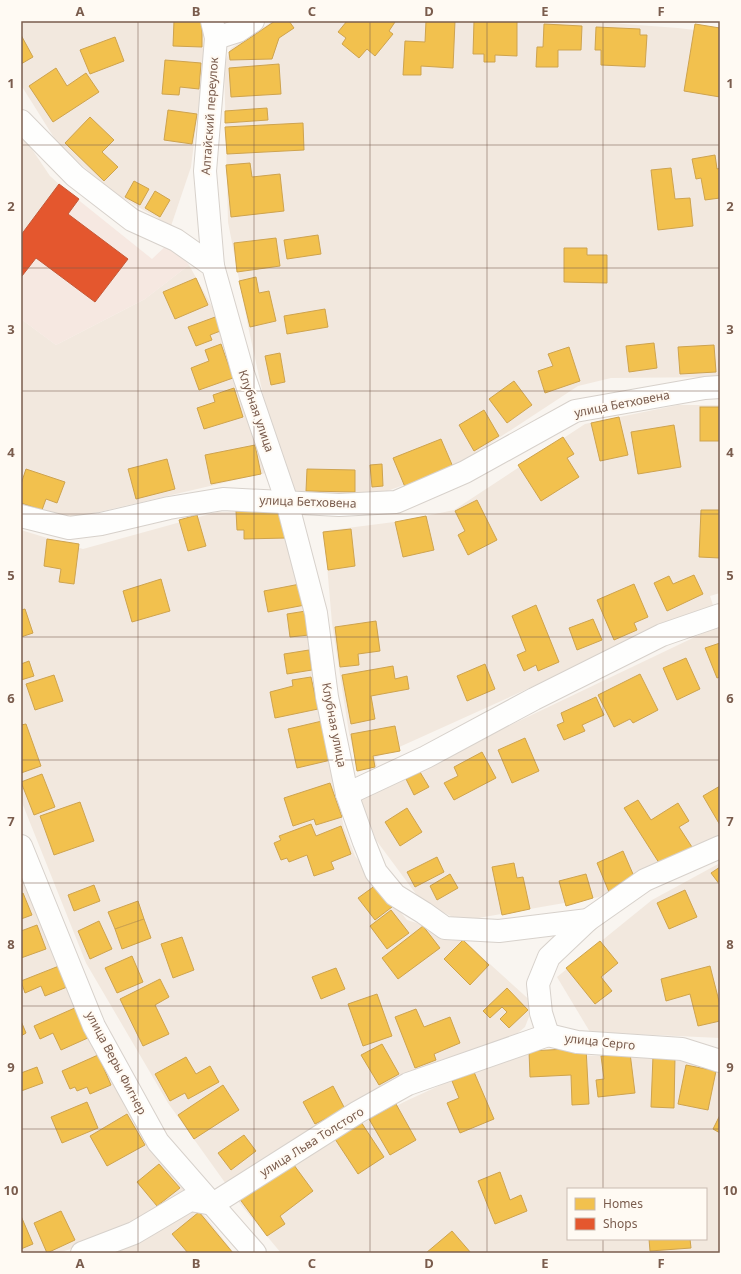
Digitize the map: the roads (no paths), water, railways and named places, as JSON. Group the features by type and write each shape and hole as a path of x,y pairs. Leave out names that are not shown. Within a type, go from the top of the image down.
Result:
{"street":[{"name":"Алтайский переулок","path":"213,266 205,171 214,30 238,31 253,21"},
{"path":"21,121 75,176 132,220 176,240 213,266"},
{"name":"Клубная улица","path":"213,266 243,372 287,502 316,613 327,697 347,794 376,872 395,894 445,928 499,931 588,920"},
{"name":"улица Бетховена","path":"21,516 69,528 101,524 169,508 223,499 339,505 396,502 465,472 575,411 705,388 720,388"},
{"path":"347,794 426,757 534,699 662,635 720,615"},
{"name":"улица Веры Фигнер","path":"21,846 94,1026 158,1142 255,1253"},
{"name":"улица Серго","path":"720,847 645,880 588,920 549,957 538,984 541,1013 548,1034 577,1042 682,1049 720,1061"},
{"name":"улица Льва Толстого","path":"213,1204 358,1112 408,1084 548,1034"},
{"path":"82,1253 134,1233 190,1200 213,1204"}]}
